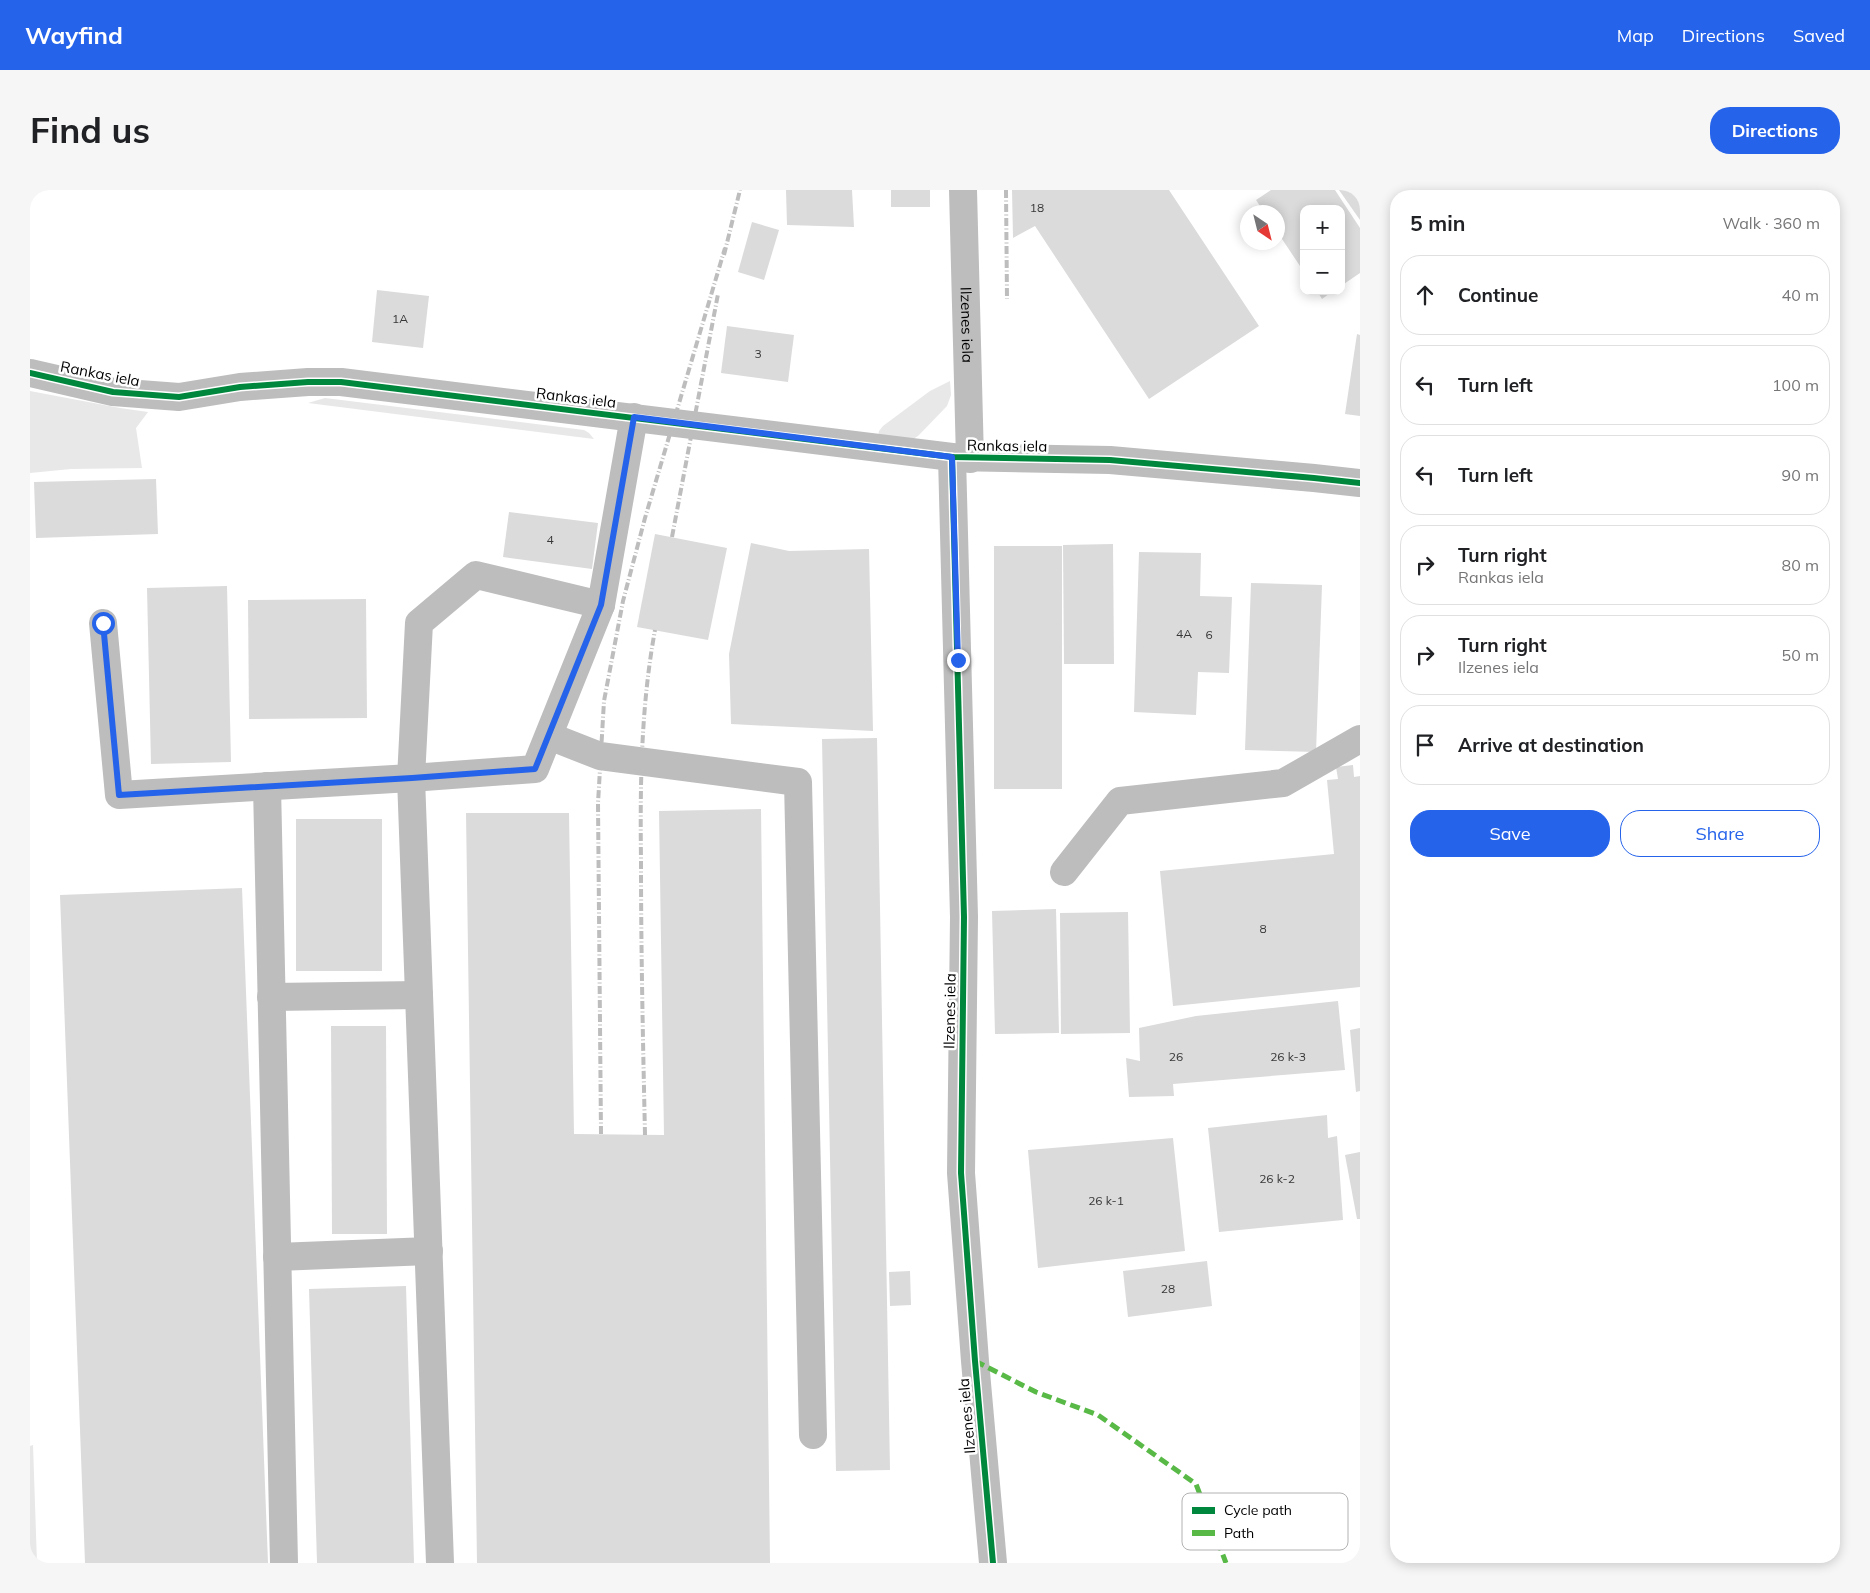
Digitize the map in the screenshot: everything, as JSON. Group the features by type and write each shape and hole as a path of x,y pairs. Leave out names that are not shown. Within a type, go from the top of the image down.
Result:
{"street":[{"name":"Ilzenes iela","path":"963,190 961,458 964,917 961,1173 993,1563"},
{"name":"Rankas iela","path":"30,373 114,392 145,396 178,397 240,387 308,382 341,382 961,458 1110,460 1360,483"},
{"path":"103,623 119,795 535,769 601,605 634,417"},
{"path":"440,1563 412,778 419,623 476,575 601,605"},
{"path":"549,736 600,756 798,782 813,1435"},
{"path":"1064,872 1120,801 1283,783 1360,739"},
{"path":"267,786 284,1563"},
{"path":"271,997 419,994"},
{"path":"277,1257 429,1252"}],"shaded area":[{"path":"950,381 951,395 947,406 918,436 913,439 878,436 883,426 930,391"},
{"path":"30,391 148,412 136,428 142,468 71,469 30,473"},
{"path":"325,398 584,430 594,439 308,403"},
{"path":"33,1445 37,1563 30,1563 30,1446"}],"building":[{"path":"786,190 852,190 854,227 787,225"},
{"path":"891,190 930,190 930,207 891,207"},
{"path":"1012,190 1169,190 1259,326 1149,399 1035,226 1013,238"},
{"path":"1271,190 1335,190 1345,205 1300,205 1300,266 1285,244 1285,205 1259,205 1256,200"},
{"path":"1339,190 1360,190 1360,220"},
{"path":"1345,205 1360,228 1360,273 1345,283"},
{"path":"752,222 779,230 764,280 738,272"},
{"path":"377,290 429,296 423,348 372,342"},
{"path":"1320,295 1328,295 1322,299"},
{"path":"727,326 794,335 788,382 721,373"},
{"path":"1357,334 1360,335 1360,416 1345,414"},
{"path":"156,479 158,534 36,538 34,482"},
{"path":"509,512 598,523 592,569 503,557"},
{"path":"655,534 727,548 708,640 637,627"},
{"path":"751,543 789,551 869,549 873,731 731,724 729,654"},
{"path":"1113,544 1114,664 1064,664 1063,545"},
{"path":"994,546 1062,546 1062,789 994,789"},
{"path":"1139,552 1201,553 1200,596 1232,597 1229,673 1198,672 1196,715 1134,712"},
{"path":"1251,583 1322,585 1316,752 1245,750"},
{"path":"227,586 231,762 151,764 147,588"},
{"path":"366,599 367,718 249,719 248,600"},
{"path":"877,738 890,1470 836,1471 822,739"},
{"path":"1353,765 1354,777 1360,776 1360,987 1173,1006 1160,871 1334,854 1327,780 1338,779 1336,767"},
{"path":"761,809 770,1563 477,1563 466,813 569,813 574,1134 664,1135 659,811"},
{"path":"296,819 382,819 382,971 296,971"},
{"path":"242,888 268,1563 85,1563 60,895"},
{"path":"1056,909 1059,1033 995,1034 992,911"},
{"path":"1128,912 1130,1033 1061,1034 1060,913"},
{"path":"1338,1001 1345,1070 1173,1084 1174,1096 1129,1097 1126,1058 1140,1061 1139,1028 1196,1016"},
{"path":"331,1026 386,1026 387,1234 332,1234"},
{"path":"1360,1028 1360,1091 1356,1092 1350,1030"},
{"path":"1327,1115 1328,1138 1337,1136 1343,1220 1219,1232 1208,1128"},
{"path":"1173,1138 1185,1251 1038,1268 1028,1150"},
{"path":"1360,1152 1360,1219 1357,1219 1345,1155"},
{"path":"1207,1261 1212,1306 1128,1317 1123,1271"},
{"path":"910,1271 911,1305 890,1306 889,1272"},
{"path":"406,1286 414,1563 317,1563 309,1289"}],"railway":[{"path":"724,255 740,190"},
{"path":"1006,190 1007,299"},
{"path":"601,1134 598,803 604,701 623,601 645,518 725,248"},
{"path":"672,537 718,294"},
{"path":"645,1135 641,929 641,774 644,716 655,630"}],"marked path":[{"path":"975,1361 1036,1392 1098,1415 1196,1484 1199,1493"},
{"path":"1221,1550 1226,1563"}],"cycle path":[{"path":"30,373 113,392 179,397 240,387 308,382 341,382 952,457 1110,460 1360,483"},
{"path":"952,457 964,917 961,1173 993,1563"}],"route":[{"path":"103,623 119,795 535,769 601,605 634,417 952,457 958,660"}]}
